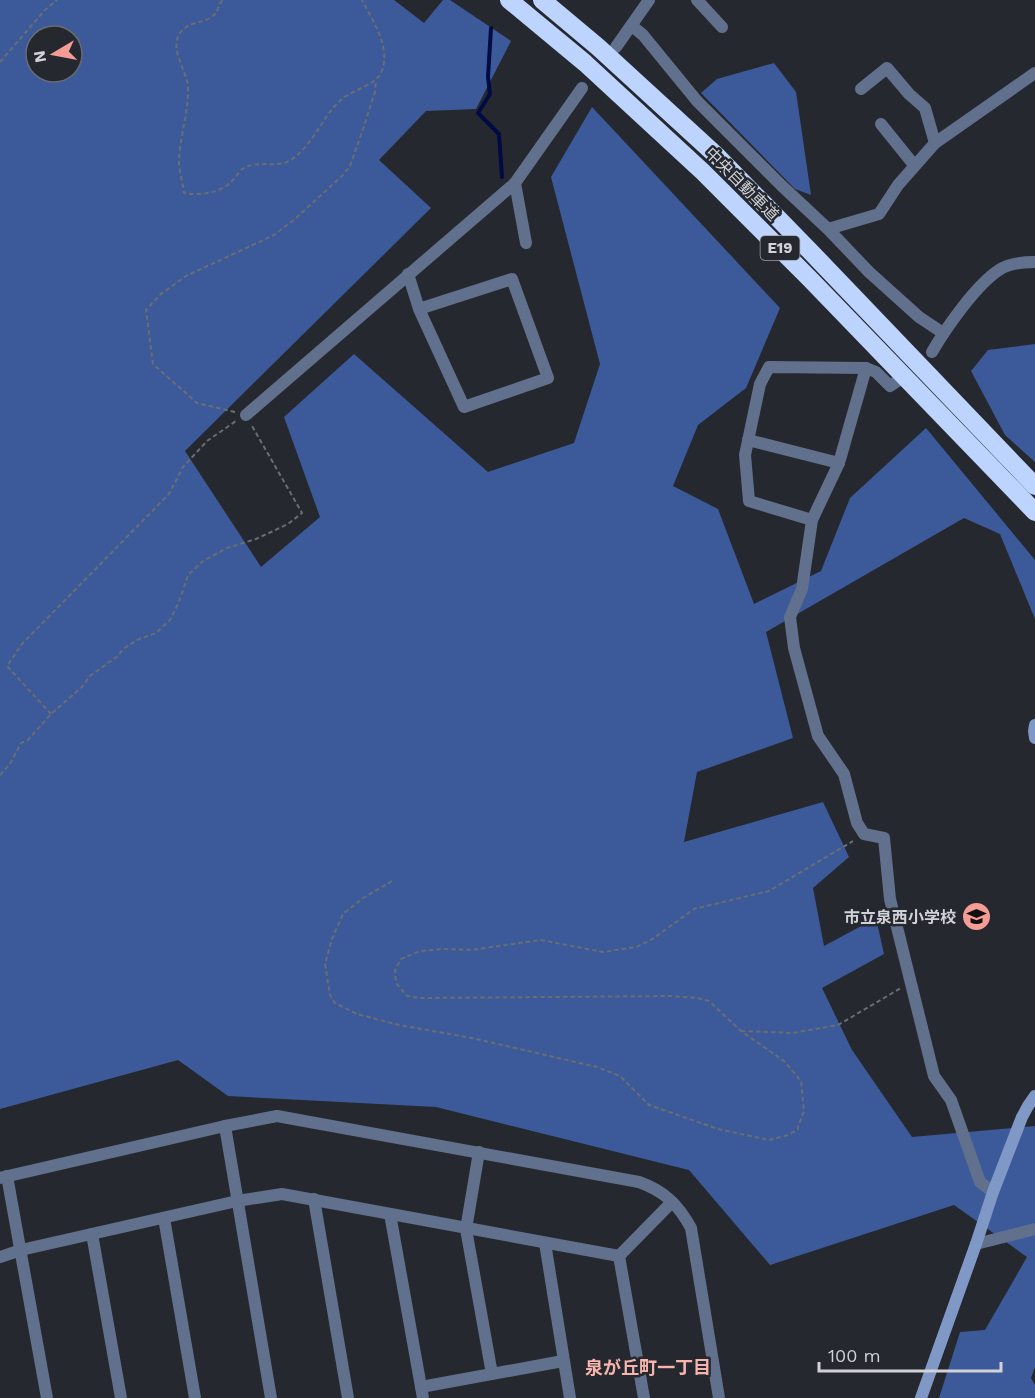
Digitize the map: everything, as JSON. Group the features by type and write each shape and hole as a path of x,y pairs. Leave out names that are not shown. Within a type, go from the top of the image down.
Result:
{"highway":[{"name":"中央自動車道","path":"509,0 585,63 703,172 1035,512"},
{"name":"中央自動車道","path":"542,0 598,47 718,157 1035,486"}],"street":[{"path":"616,47 649,0"},
{"path":"697,0 722,27"},
{"path":"632,26 643,35 697,101 828,229 869,273 919,317 944,333"},
{"path":"861,89 887,68 909,94 925,108 935,143"},
{"path":"828,229 879,214 898,185 935,143 1035,73"},
{"path":"246,415 515,183 582,88"},
{"path":"881,124 914,165"},
{"path":"515,183 526,243"},
{"path":"932,352 980,288 999,269 1010,264 1035,262"},
{"path":"408,274 419,309 464,407 548,378 512,279 419,309"},
{"path":"812,520 749,501 745,455 760,384 769,367 866,368 876,372 890,386 899,381"},
{"path":"866,368 839,463 812,520 802,589 790,616 794,648 818,736 844,774 857,823 864,834 884,838 890,899 934,1076 951,1100 980,1182 993,1192"},
{"path":"748,440 839,463"},
{"path":"1035,725 1035,738"},
{"path":"921,1398 993,1192 1022,1118 1035,1096"},
{"path":"47,1398 21,1250 3,1177 277,1116 639,1182 664,1194 684,1215 691,1228 719,1398"},
{"path":"225,1126 271,1398"},
{"path":"479,1152 466,1228 492,1374"},
{"path":"0,1257 21,1250 237,1201 282,1194 619,1256"},
{"path":"314,1199 348,1398"},
{"path":"619,1256 672,1202"},
{"path":"390,1214 422,1392 492,1374 563,1361"},
{"path":"164,1218 195,1398"},
{"path":"976,1244 1035,1229"},
{"path":"92,1234 121,1398"},
{"path":"545,1243 570,1398"},
{"path":"619,1256 644,1398"}],"path":[{"path":"0,62 45,10 57,0"},
{"path":"222,0 216,13 208,19 190,24 180,32 176,44 188,89 179,162 184,193 195,195 225,188 244,168 288,161 314,137 342,99 376,81 381,74 385,54 380,35 362,0"},
{"path":"0,775 10,764 21,743 28,740 51,714 82,687 90,676 118,656 123,649 139,639 156,633 170,620 188,575 202,561 227,548 256,539 288,524 302,513 246,415 197,404 153,364 146,310 161,294 186,276 274,235 343,175 350,166 375,92 376,81"},
{"path":"51,714 7,666 22,644 169,494 183,467 207,441 246,415"},
{"path":"392,881 363,898 343,914 332,939 325,964 330,996 335,1003 357,1014 399,1025 472,1038 597,1067 620,1076 649,1106 718,1129 769,1140 788,1135 798,1129 804,1112 801,1081 784,1061 741,1030 709,1001 669,996 420,998 406,996 396,983 395,970 401,959 420,951 471,950 541,940 603,952 636,947 651,940 694,909 769,891 864,834"},
{"path":"741,1030 793,1033 838,1024 910,983"}],"shaded area":[{"path":"0,0 394,0 424,23 443,0 450,0 511,41 476,109 426,111 379,160 431,208 185,451 261,567 320,517 284,417 354,354 488,472 574,443 600,364 551,177 592,107 780,308 746,388 698,425 673,486 718,509 754,604 821,571 850,498 926,428 1035,560 1035,619 1000,534 964,518 766,632 793,738 697,772 684,842 823,802 849,857 813,888 824,946 876,918 884,954 822,988 852,1050 912,1137 1035,1126 1035,1367 1031,1378 1035,1385 1035,1398 939,1398 960,1332 985,1330 1027,1257 954,1205 770,1265 689,1170 436,1107 228,1096 178,1060 0,1109"},
{"path":"774,63 796,92 811,195 795,189 701,93 717,79"},
{"path":"1035,344 1035,462 1005,435 971,371 988,350"}],"waterway":[{"path":"491,28 488,77 490,94 478,113 499,134 502,177"}],"place":[{"name":"市立泉西小学校","path":"977,917"}],"district":[{"name":"泉が丘町一丁目","path":"648,1367"}]}
